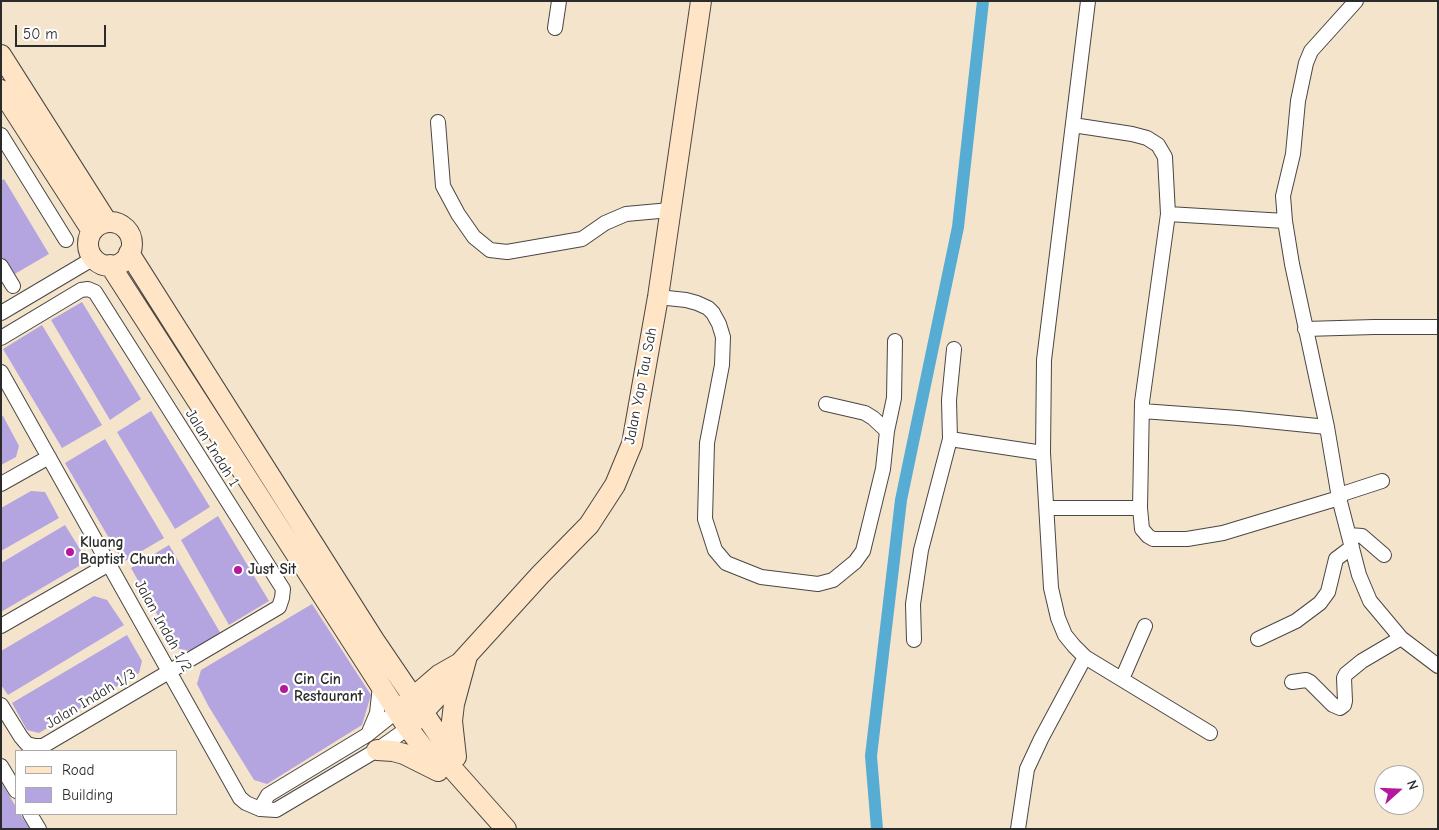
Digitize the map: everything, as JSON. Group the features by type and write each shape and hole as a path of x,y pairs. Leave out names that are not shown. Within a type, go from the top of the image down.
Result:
{"street":[{"path":"556,28 560,1"},
{"name":"Jalan Yap Tau Sah","path":"397,711 412,696 463,660 540,575 589,525 615,485 632,444 658,297 701,1"},
{"path":"1088,1 1044,360 1043,453 1052,588 1058,618 1065,634 1085,657 1210,733"},
{"path":"1356,1 1311,50 1306,62 1298,101 1294,154 1283,196 1285,221 1305,329 1327,427 1339,496 1359,575 1370,601 1401,638 1438,666"},
{"path":"1,55 99,227"},
{"path":"1,90 99,227"},
{"path":"438,122 443,186 458,214 474,237 490,250 508,252 582,239 605,223 626,214 670,210"},
{"path":"1074,124 1147,138 1158,145 1165,157 1168,214 1148,354 1142,411 1140,508 1142,529 1148,536 1153,539 1187,539 1223,533 1382,481"},
{"path":"1,135 5,151 66,240"},
{"path":"1168,214 1285,221"},
{"path":"1,313 102,262 118,264 124,260 131,246 131,238 127,231 115,222 99,227 88,245 102,262 408,728 428,754 436,761 450,766"},
{"path":"129,253 388,662 442,740 450,766 506,829"},
{"path":"1,266 13,286"},
{"name":"Jalan Indah 1","path":"1,338 81,290 88,289 95,292 282,589 282,598 278,607 169,671"},
{"path":"658,297 686,300 708,308 719,324 723,337 722,365 707,443 705,519 715,550 726,563 761,577 818,584 833,580 842,574 855,562 862,551 883,469 894,398 896,341"},
{"path":"1305,329 1374,326 1438,327"},
{"path":"914,640 913,604 921,550 950,439 949,400 954,349"},
{"name":"Jalan Indah 1/2","path":"1,372 240,798 246,803 260,808 276,810 372,742 408,728"},
{"path":"826,404 865,413 874,418 888,431"},
{"path":"1142,411 1327,427"},
{"path":"950,439 1043,453"},
{"path":"1,484 49,457"},
{"path":"1047,508 1140,508"},
{"path":"1258,639 1296,621 1320,602 1328,592 1336,559 1351,541 1362,536 1384,554"},
{"path":"1,626 109,564"},
{"path":"1122,679 1145,626"},
{"path":"1292,682 1306,680 1310,682 1333,705 1340,708 1344,705 1345,700 1344,678 1346,674 1362,661 1401,638"},
{"path":"1018,829 1027,769 1085,657"},
{"path":"388,662 405,672 424,673 432,672 463,660"},
{"path":"408,728 449,684 463,660"},
{"path":"463,660 452,720 456,761 465,783"},
{"name":"Jalan Indah 1/3","path":"1,705 27,744 43,746 169,671"},
{"path":"380,686 372,742 404,754 465,783"},
{"name":"Jalan Indah 1/2","path":"372,742 397,711"},
{"path":"1,766 15,789"},
{"path":"31,815 39,829"}],"building":[{"path":"4,179 49,254 13,275 1,256 1,181"},
{"path":"82,302 141,399 110,420 51,320"},
{"path":"42,325 102,425 62,448 3,349"},
{"path":"151,411 210,507 175,529 117,432"},
{"path":"3,416 19,446 16,457 1,465 1,417"},
{"path":"105,439 164,538 123,562 65,463"},
{"path":"31,491 45,492 59,518 1,551 1,508"},
{"path":"218,516 269,601 229,625 181,540"},
{"path":"65,525 83,554 79,566 1,612 1,563"},
{"path":"169,545 221,634 190,651 176,648 131,568"},
{"path":"94,596 107,600 124,625 8,695 1,685 1,651"},
{"name":"Cin Cin Restaurant","path":"312,604 371,695 362,725 267,784 254,780 197,684 201,670"},
{"path":"127,635 142,661 139,673 39,733 27,730 12,703"},
{"path":"1,782 15,805 15,815 21,815 30,829 1,829"}],"waterway":[{"path":"877,829 871,756 901,500 958,227 983,1"}],"place":[{"name":"Kluang Baptist Church","path":"70,552"},
{"name":"Just Sit","path":"238,570"},
{"name":"Cin Cin Restaurant","path":"284,689"}]}
